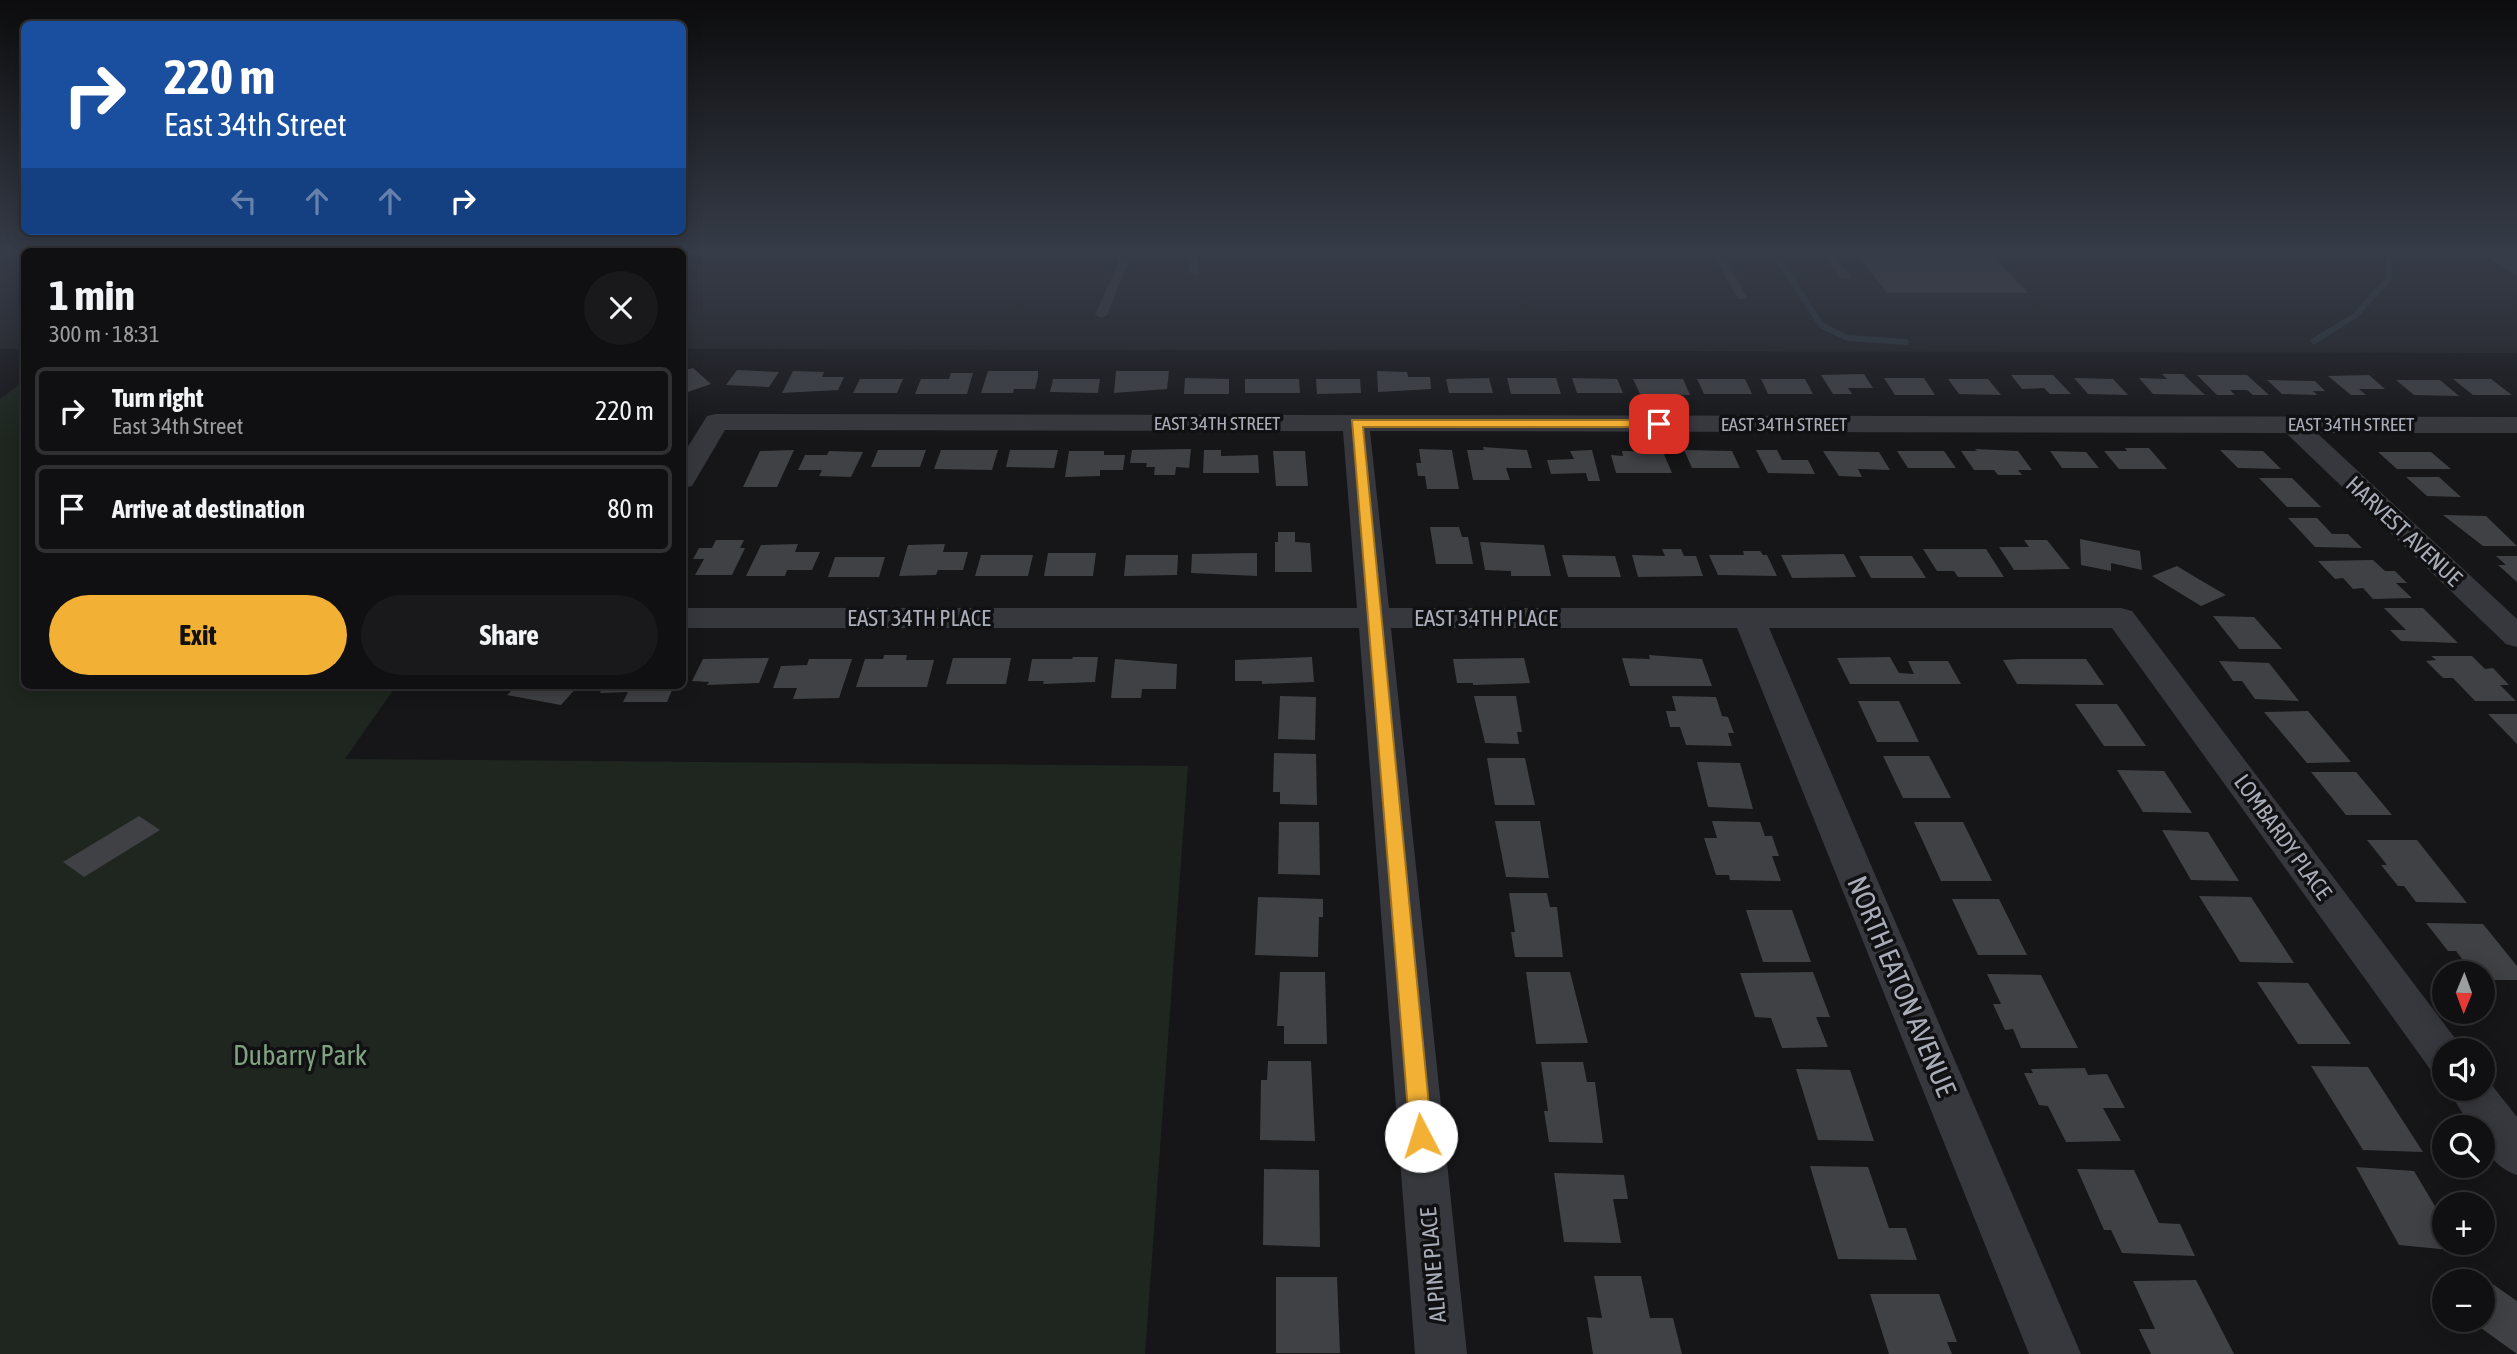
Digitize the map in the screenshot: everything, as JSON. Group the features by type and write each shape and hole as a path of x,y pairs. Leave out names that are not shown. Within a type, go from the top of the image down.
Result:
{"street":[{"name":"EAST 34TH STREET","path":"686,473 716,422 2517,425"},
{"name":"ALPINE PLACE","path":"1356,423 1441,1354"},
{"name":"HARVEST AVENUE","path":"2292,424 2517,637"},
{"name":"EAST 34TH PLACE","path":"686,618 2121,618"},
{"name":"NORTH EATON AVENUE","path":"1749,618 2055,1354"},
{"name":"LOMBARDY PLACE","path":"2121,618 2432,1038"},
{"path":"2478,1101 2517,1154"}],"shaded area":[{"path":"0,315 21,315 21,349 0,349"},
{"path":"686,315 2517,315 2517,353 686,349"}],"green space":[{"name":"Dubarry Park","path":"21,383 21,689 394,689 345,759 1188,766 1145,1354 0,1354 0,399"}],"building":[{"path":"693,368 711,384 686,393 686,370"},
{"path":"737,370 779,372 769,387 726,385"},
{"path":"793,371 824,372 822,377 844,377 838,390 782,393"},
{"path":"988,371 1038,371 1038,377 1035,389 1014,389 1013,393 981,393"},
{"path":"1116,371 1169,371 1167,389 1114,393"},
{"path":"1377,371 1407,372 1408,377 1430,377 1431,389 1378,392"},
{"path":"951,373 973,373 967,394 915,394 921,379 949,379"},
{"path":"1864,374 1873,388 1848,388 1852,394 1833,394 1821,375"},
{"path":"2162,374 2183,374 2205,395 2153,394 2139,378 2167,379"},
{"path":"2011,375 2053,375 2071,394 2050,394 2044,388 2022,389"},
{"path":"2197,375 2247,375 2269,395 2253,395 2247,390 2230,390 2235,395 2217,395"},
{"path":"2369,375 2385,389 2359,389 2366,395 2351,395 2328,376"},
{"path":"1185,378 1229,379 1229,394 1184,394"},
{"path":"1489,378 1493,393 1449,393 1446,379"},
{"path":"1507,378 1556,378 1561,394 1511,394"},
{"path":"1572,378 1617,379 1623,393 1577,393"},
{"path":"1884,378 1924,378 1935,395 1895,395"},
{"path":"2074,378 2113,379 2128,395 2088,394"},
{"path":"860,379 903,379 897,393 853,393"},
{"path":"1053,379 1100,379 1098,393 1050,392"},
{"path":"1245,379 1299,379 1300,393 1245,393"},
{"path":"1316,379 1360,379 1361,393 1317,394"},
{"path":"1633,379 1683,379 1690,395 1640,394"},
{"path":"1697,379 1745,379 1752,394 1704,394"},
{"path":"1761,379 1805,379 1813,394 1768,394"},
{"path":"1948,379 1988,379 2001,395 1959,394"},
{"path":"2453,379 2491,379 2512,395 2473,395"},
{"path":"2267,380 2315,381 2325,391 2313,391 2317,395 2282,394"},
{"path":"2396,380 2440,380 2459,396 2414,395"},
{"path":"1483,447 1527,450 1532,468 1506,468 1510,480 1473,480 1467,450 1484,450"},
{"path":"2125,448 2149,448 2167,469 2119,469 2104,451 2127,451"},
{"path":"1191,449 1189,468 1176,467 1175,475 1154,475 1155,467 1146,467 1147,463 1130,463 1132,450"},
{"path":"1419,449 1452,450 1459,489 1427,489 1425,476 1418,476 1416,463 1421,463"},
{"path":"1975,449 2018,451 2032,470 2018,470 2022,475 1998,475 1994,470 1974,470 1961,451 1977,451"},
{"path":"794,450 777,487 743,487 760,451"},
{"path":"878,450 926,450 920,467 871,467"},
{"path":"941,450 998,450 992,470 934,469"},
{"path":"1010,450 1058,450 1054,468 1006,467"},
{"path":"1204,450 1221,450 1221,456 1258,455 1259,473 1203,473"},
{"path":"1592,450 1600,481 1588,481 1586,473 1551,474 1547,460 1574,459 1570,451"},
{"path":"1684,450 1732,451 1740,468 1692,468"},
{"path":"1756,450 1777,450 1782,460 1808,460 1815,474 1768,473"},
{"path":"2220,450 2263,451 2281,469 2238,468"},
{"path":"829,451 863,452 851,477 819,476 822,470 798,470 805,455 827,455"},
{"path":"1069,451 1104,451 1104,455 1125,455 1123,470 1100,470 1100,476 1065,477"},
{"path":"1273,451 1305,451 1308,486 1276,486"},
{"path":"1622,451 1663,452 1672,473 1616,473 1611,455 1623,456"},
{"path":"1823,451 1879,452 1890,470 1858,469 1862,477 1839,476"},
{"path":"1897,451 1944,451 1956,468 1908,468"},
{"path":"2050,451 2086,452 2099,468 2062,468"},
{"path":"2378,452 2431,452 2451,469 2397,469"},
{"path":"2406,477 2439,477 2461,497 2427,496"},
{"path":"2259,478 2292,478 2321,507 2287,507"},
{"path":"2443,515 2486,516 2517,546 2483,546"},
{"path":"2288,518 2317,518 2332,534 2348,534 2362,548 2315,547"},
{"path":"1430,527 1459,527 1462,537 1468,537 1473,564 1436,564"},
{"path":"1278,532 1295,532 1295,542 1310,543 1312,572 1275,572 1275,542 1278,542"},
{"path":"2080,539 2140,551 2142,570 2111,563 2111,571 2081,565"},
{"path":"716,540 744,540 740,548 745,548 732,575 695,575 704,559 693,559 699,548 712,548"},
{"path":"2024,540 2047,540 2070,569 2014,570 1999,547 2029,547"},
{"path":"1480,542 1544,545 1551,576 1511,576 1511,571 1485,570"},
{"path":"798,544 795,552 820,552 812,570 787,570 785,576 746,576 761,545"},
{"path":"945,544 943,552 968,552 963,570 938,570 936,575 899,576 908,545"},
{"path":"1662,549 1681,549 1684,556 1696,556 1703,576 1638,577 1632,555 1665,556"},
{"path":"1923,549 1986,549 2004,577 1958,577 1954,571 1937,571"},
{"path":"1743,551 1760,551 1767,555 1777,576 1718,575 1709,555 1744,555"},
{"path":"1048,553 1096,553 1093,576 1044,576"},
{"path":"1257,553 1257,576 1191,573 1192,554"},
{"path":"1844,554 1856,577 1792,578 1781,555"},
{"path":"981,555 1033,555 1028,576 975,576"},
{"path":"1126,555 1178,555 1177,575 1124,576"},
{"path":"1562,555 1615,556 1621,577 1568,577"},
{"path":"1859,556 1912,556 1926,578 1871,578"},
{"path":"2496,556 2517,556 2517,582 2498,565 2506,565"},
{"path":"835,557 885,557 879,577 828,577"},
{"path":"2373,560 2385,571 2395,571 2407,583 2396,583 2412,598 2373,599 2363,588 2353,589 2343,578 2335,579 2318,561"},
{"path":"2177,566 2226,595 2201,606 2152,576"},
{"path":"2384,608 2423,608 2458,643 2401,641 2390,630 2406,630"},
{"path":"2213,616 2254,617 2282,649 2239,649"},
{"path":"884,655 907,655 906,660 934,660 927,687 856,687 865,659 883,659"},
{"path":"1649,655 1702,659 1712,686 1630,686 1622,658 1650,659"},
{"path":"2431,656 2472,656 2485,669 2493,668 2509,685 2500,685 2516,701 2475,701 2453,678 2443,678 2426,661 2436,660"},
{"path":"1098,657 1095,682 1043,684 1044,681 1028,681 1032,659"},
{"path":"1312,657 1314,682 1262,684 1262,681 1235,681 1235,660"},
{"path":"1890,657 1899,673 1914,674 1908,661 1948,661 1961,684 1850,684 1837,658"},
{"path":"769,658 759,683 707,685 709,682 692,681 703,659"},
{"path":"953,658 1011,658 1006,684 946,684"},
{"path":"1524,658 1530,683 1457,683 1453,659"},
{"path":"809,659 852,659 839,698 793,699 797,688 773,688 781,666 807,665"},
{"path":"1115,659 1177,664 1176,689 1142,689 1141,698 1111,698"},
{"path":"2086,659 2104,685 2017,684 2003,660"},
{"path":"2219,661 2269,663 2299,701 2255,699 2242,681 2233,681"},
{"path":"513,689 575,689 561,705 507,695"},
{"path":"602,689 673,689 667,702 623,702 628,692 600,693"},
{"path":"1280,696 1316,697 1315,740 1278,739"},
{"path":"1474,696 1516,696 1522,732 1517,732 1519,744 1485,743"},
{"path":"1672,696 1716,697 1722,716 1728,717 1734,733 1728,733 1732,746 1686,745 1680,727 1670,727 1666,711 1676,711"},
{"path":"1858,701 1899,701 1919,742 1877,742"},
{"path":"2075,704 2117,704 2146,746 2104,746"},
{"path":"2308,711 2351,762 2307,763 2264,712"},
{"path":"2488,714 2517,714 2517,744"},
{"path":"1274,753 1316,754 1317,805 1280,804 1280,792 1273,792"},
{"path":"1883,756 1929,756 1951,798 1903,798"},
{"path":"1487,758 1525,758 1535,805 1495,805"},
{"path":"1697,762 1740,763 1753,809 1708,807"},
{"path":"2117,770 2164,771 2192,813 2143,812"},
{"path":"2311,772 2356,772 2392,815 2346,815"},
{"path":"139,816 160,830 84,877 63,862"},
{"path":"1495,821 1540,821 1549,878 1506,877"},
{"path":"1712,821 1760,822 1765,836 1772,836 1779,856 1772,856 1781,881 1730,880 1729,875 1716,875 1704,838 1717,838"},
{"path":"1279,822 1319,822 1320,875 1278,874"},
{"path":"1914,822 1963,822 1992,881 1941,881"},
{"path":"2162,830 2208,832 2239,881 2191,880"},
{"path":"2367,840 2417,840 2467,903 2416,902 2404,886 2398,886 2381,865 2387,865"},
{"path":"1509,893 1547,893 1550,907 1557,907 1563,957 1515,957 1511,932 1515,932"},
{"path":"2199,896 2251,897 2294,963 2240,962"},
{"path":"1258,897 1323,899 1323,917 1319,917 1318,957 1255,955"},
{"path":"1952,899 1999,899 2027,955 1978,955"},
{"path":"1746,910 1792,910 1811,962 1763,962"},
{"path":"2426,923 2483,924 2517,966 2517,980 2496,980 2496,961 2464,961 2456,951 2448,951"},
{"path":"1280,972 1325,972 1327,1044 1284,1044 1284,1026 1277,1026"},
{"path":"1526,972 1570,972 1588,1043 1536,1044"},
{"path":"1813,972 1830,1017 1816,1017 1828,1047 1782,1048 1771,1018 1755,1017 1740,973"},
{"path":"1987,974 2041,975 2078,1048 2021,1048 2013,1029 2005,1030 1993,1004 2001,1004"},
{"path":"2257,982 2308,983 2351,1044 2298,1044"},
{"path":"1268,1061 1311,1061 1315,1141 1260,1140 1261,1080 1267,1080"},
{"path":"1541,1062 1583,1062 1587,1082 1595,1082 1603,1143 1549,1142"},
{"path":"2311,1066 2368,1067 2423,1152 2363,1150"},
{"path":"2085,1068 2088,1075 2107,1074 2125,1108 2103,1108 2121,1141 2066,1142 2048,1106 2039,1105 2024,1073 2033,1073 2031,1069"},
{"path":"1796,1069 1850,1070 1874,1141 1818,1140"},
{"path":"1810,1166 1868,1167 1889,1228 1906,1228 1917,1260 1838,1259"},
{"path":"2356,1167 2414,1171 2432,1201 2432,1248 2399,1245"},
{"path":"1264,1169 1319,1170 1320,1247 1263,1245"},
{"path":"2077,1169 2134,1170 2159,1223 2180,1224 2195,1256 2122,1253 2111,1230 2104,1230"},
{"path":"1554,1173 1624,1175 1628,1199 1613,1199 1621,1243 1564,1242"},
{"path":"1594,1276 1641,1276 1650,1318 1673,1318 1682,1354 1593,1354 1587,1317 1602,1318"},
{"path":"1276,1277 1337,1277 1340,1353 1276,1353"},
{"path":"2196,1280 2234,1354 2151,1354 2139,1329 2155,1329 2133,1281"},
{"path":"2495,1286 2517,1301 2517,1354 2487,1332 2495,1332"},
{"path":"1870,1294 1939,1294 1957,1342 1947,1342 1952,1354 1889,1354"}],"waterway":[{"path":"1815,315 1822,326 1848,338 1906,342"},
{"path":"2314,341 2356,315"}],"route":[{"path":"1421,1136 1356,423 1659,424"}]}
